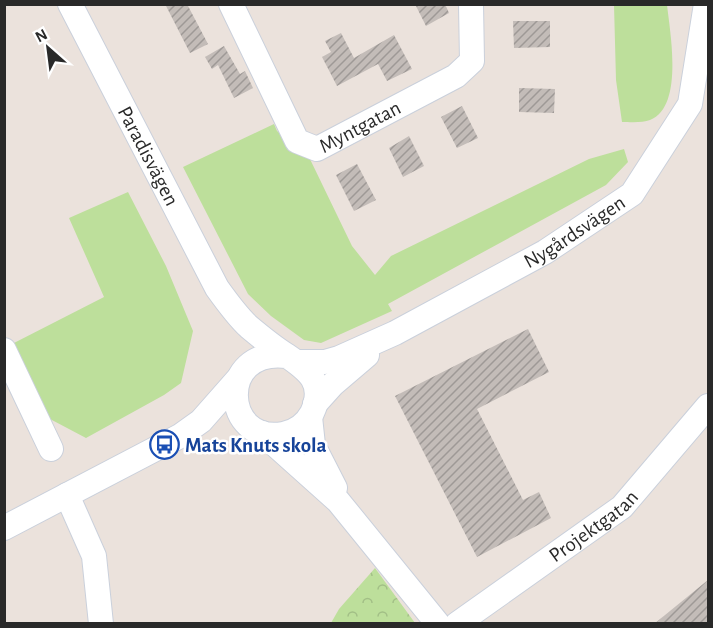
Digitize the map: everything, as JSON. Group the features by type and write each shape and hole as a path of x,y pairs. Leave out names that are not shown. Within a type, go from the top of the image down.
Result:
{"street":[{"name":"Paradisvägen","path":"70,4 217,288 247,326 293,359"},
{"name":"Myntgatan","path":"231,4 297,141 317,149 456,76 472,61 471,4"},
{"name":"Nygårdsvägen","path":"293,359 325,362 395,333 545,252 632,194 690,104 706,4"},
{"name":"Paradisvägen","path":"229,306 243,340 240,376"},
{"name":"Nygårdsvägen","path":"313,410 351,367 395,333"},
{"path":"4,350 51,449"},
{"path":"4,528 180,436 201,421 240,376 261,357 293,359 314,380 313,445 322,466 361,527"},
{"path":"240,376 236,405 256,430 320,482 361,527 438,624"},
{"name":"Projektgatan","path":"457,624 622,507 708,406"},
{"path":"180,436 219,426 256,430 276,436 301,427 313,410"},
{"path":"67,495 94,556 101,624"}],"green space":[{"path":"614,5 667,5 672,50 671,85 661,112 647,121 622,122 616,80"},
{"path":"274,124 277,131 308,155 352,246 375,275 391,256 589,159 624,149 628,162 606,185 388,304 392,311 321,343 304,340 271,316 248,294 183,167"},
{"path":"128,192 166,266 193,331 181,383 164,395 86,438 50,419 12,344 104,297 69,218"},
{"path":"375,568 415,623 331,623 339,609"}],"building":[{"path":"165,4 187,4 208,44 190,53"},
{"path":"415,4 445,4 449,13 426,26"},
{"path":"513,21 550,21 550,47 514,48"},
{"path":"341,33 354,58 394,35 412,69 387,81 378,64 337,86 322,57 331,52 325,41"},
{"path":"224,46 240,74 245,71 253,88 234,98 218,65 212,69 205,57"},
{"path":"519,88 555,89 554,113 519,112"},
{"path":"462,106 478,138 457,148 441,117"},
{"path":"409,136 424,166 403,177 389,148"},
{"path":"357,164 376,200 354,211 336,175"},
{"path":"528,329 549,372 477,409 523,500 539,492 551,518 477,557 395,396"},
{"path":"708,580 708,624 654,624"}],"place":[{"name":"Mats Knuts skola","path":"164,445"}]}
